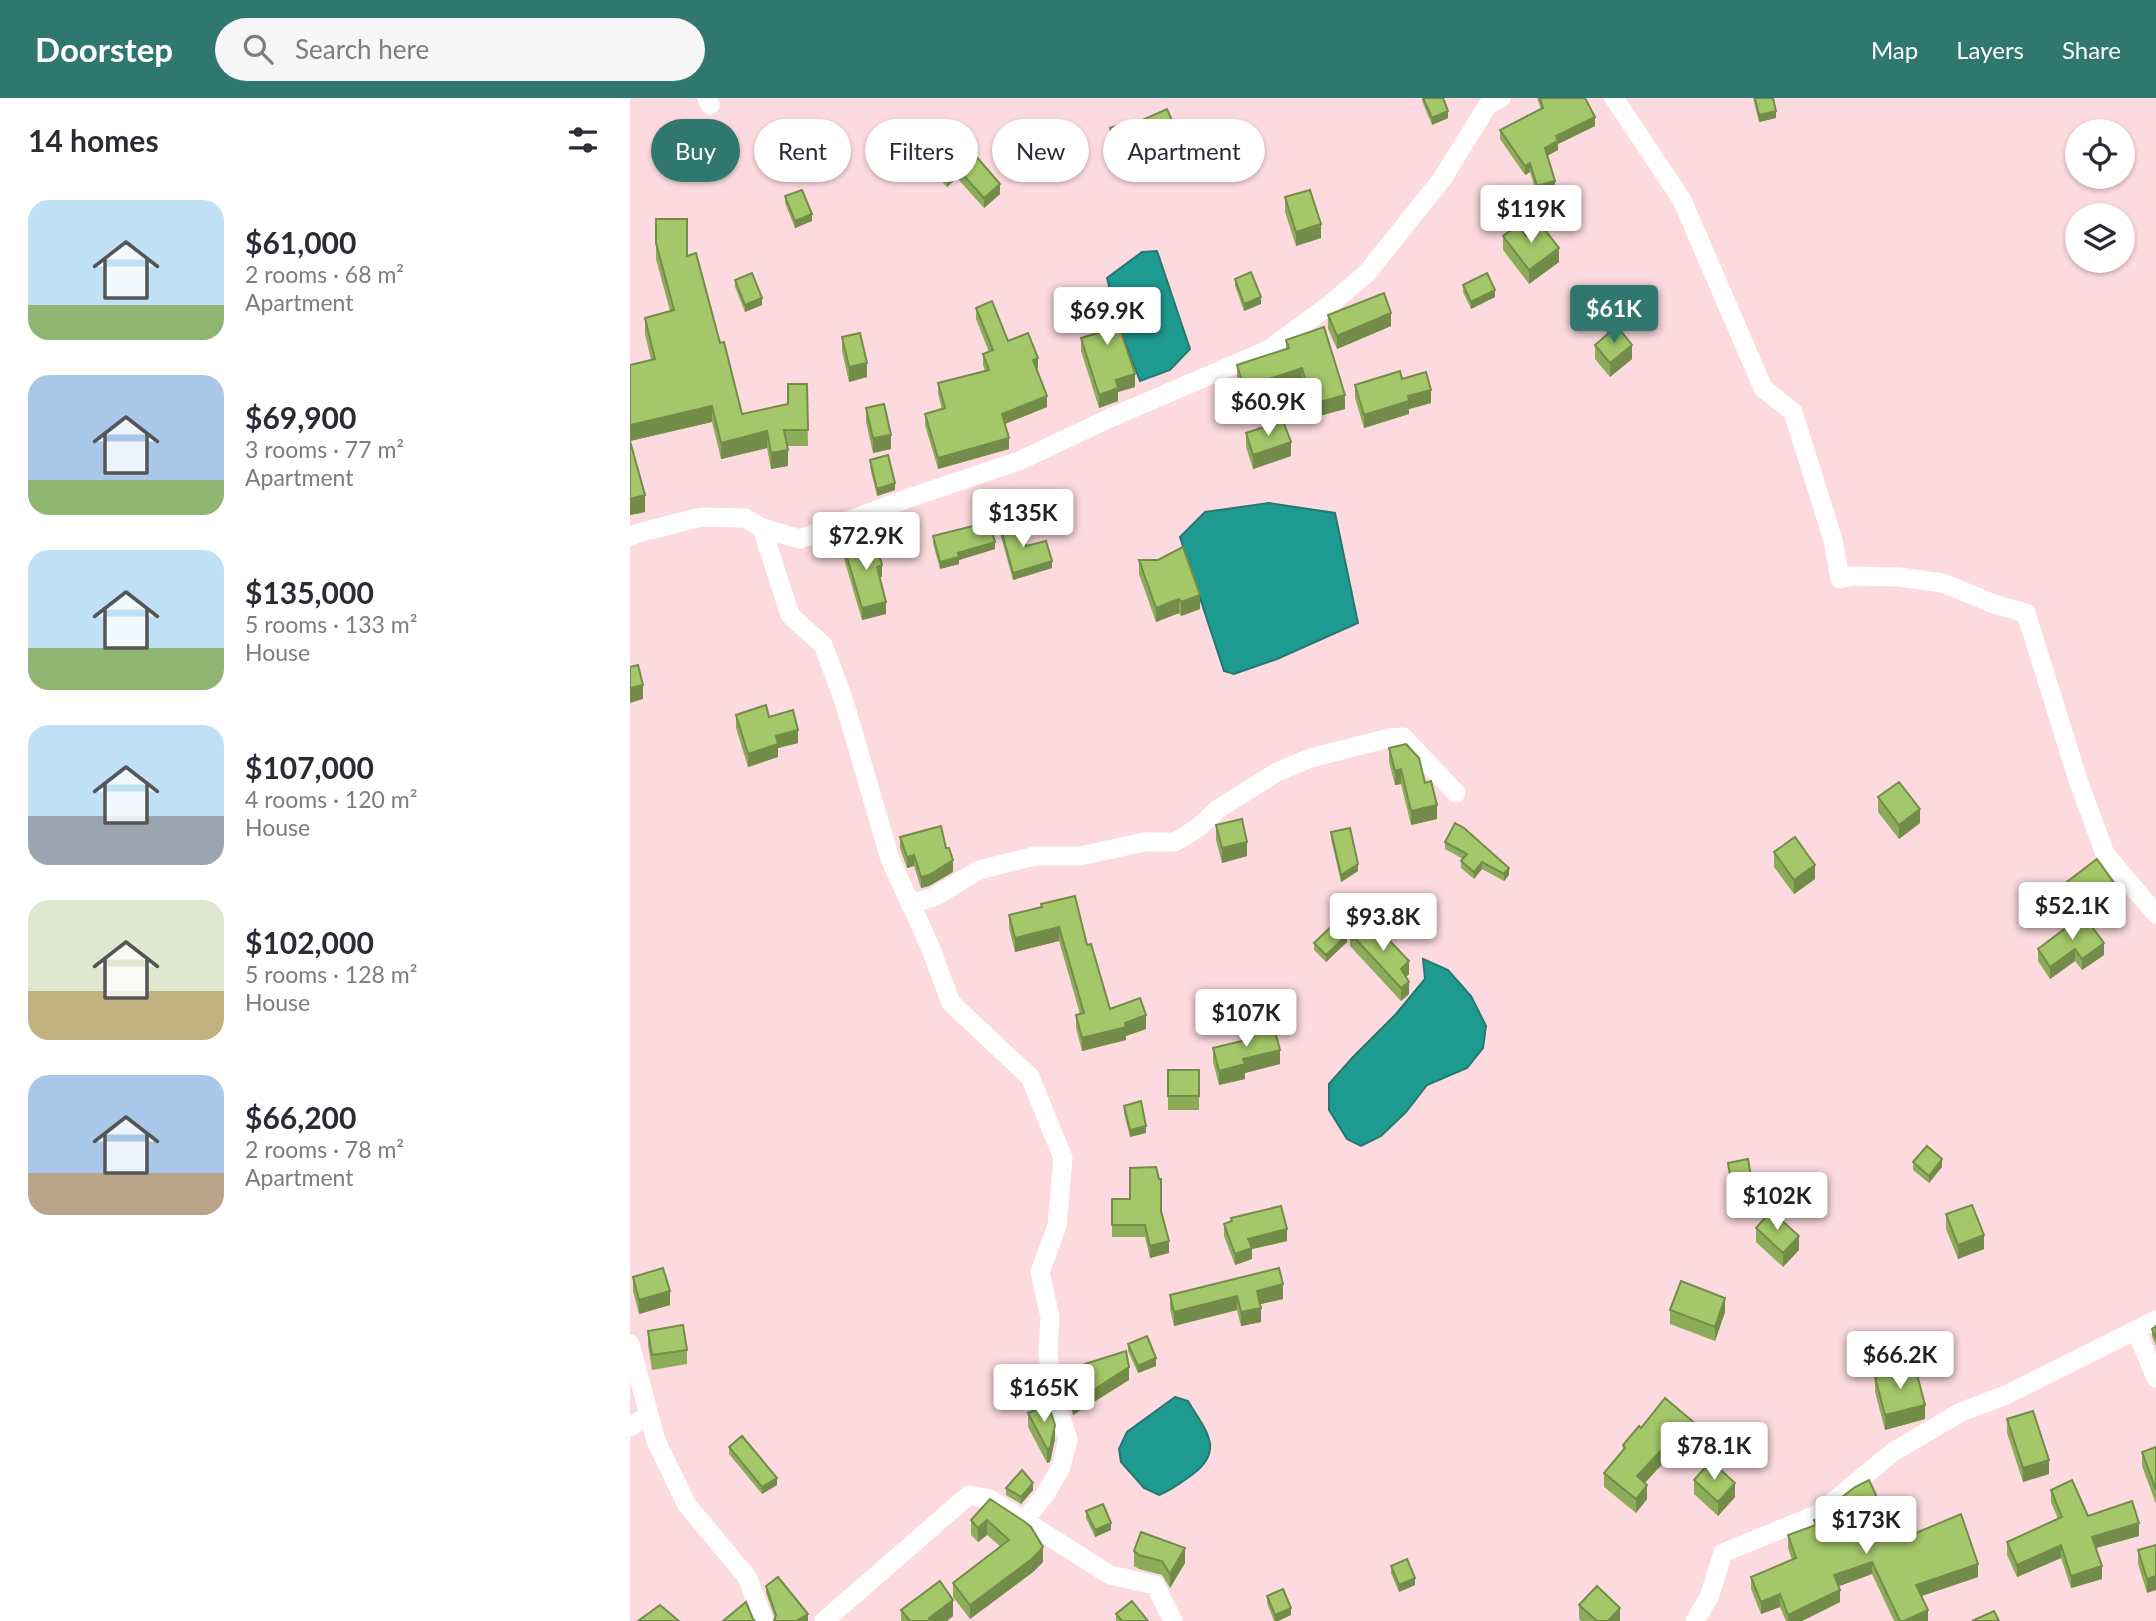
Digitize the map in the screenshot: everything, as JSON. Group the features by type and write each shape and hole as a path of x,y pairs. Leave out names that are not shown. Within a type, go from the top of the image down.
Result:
{"street":[{"path":"630,537 701,517 745,518 762,528 800,539 1019,461 1110,418 1268,350 1366,274 1442,179 1488,105 1502,98"},
{"path":"1614,98 1682,200 1763,388 1793,412 1833,540 1840,579 1851,576 1899,577 1943,583 1994,604 2026,613 2074,767 2105,854 2156,914"},
{"path":"762,528 790,615 823,645 844,701 890,859 929,944 951,1003 1030,1077 1063,1158 1057,1226 1040,1272 1050,1317 1050,1370 1056,1403 1068,1439 1061,1467 1046,1493 1024,1521"},
{"path":"910,904 934,897 979,870 1035,856 1080,856 1144,842 1175,842 1199,827 1219,809 1277,772 1311,758 1389,737 1403,737 1456,793"},
{"path":"1695,1621 1709,1597 1723,1553 1818,1514 1893,1452 1961,1412 2006,1395 2156,1320"},
{"path":"2136,1330 2156,1378"},
{"path":"630,1343 656,1441 687,1504 747,1577 764,1621"},
{"path":"630,1427 649,1415"},
{"path":"824,1621 969,1495 990,1499 1110,1574 1155,1585 1173,1621"}],"water":[{"path":"1157,251 1190,349 1170,370 1140,381 1120,329 1107,278 1142,252"},
{"path":"1269,503 1335,513 1358,623 1277,659 1234,674 1224,671 1180,537 1205,512"},
{"path":"1423,959 1448,970 1471,996 1486,1026 1483,1048 1467,1068 1427,1085 1406,1112 1381,1136 1361,1146 1347,1139 1329,1110 1329,1084 1396,1014 1425,979"},
{"path":"1175,1397 1188,1401 1205,1430 1210,1447 1203,1465 1181,1483 1159,1495 1144,1488 1121,1462 1119,1449 1127,1432"}],"building":[{"path":"1423,98 1443,98 1448,111 1432,118"},
{"path":"1540,98 1585,98 1595,117 1556,136 1558,141 1545,148 1555,181 1537,186 1530,163 1525,166 1500,130 1543,108"},
{"path":"1755,98 1773,98 1776,111 1759,115"},
{"path":"1167,109 1171,119 1145,119"},
{"path":"978,159 992,175 992,182 1000,184 984,198 970,182 978,182"},
{"path":"802,190 812,214 795,221 785,196"},
{"path":"1310,190 1321,224 1296,232 1285,197"},
{"path":"656,219 687,219 687,256 696,253 720,343 724,342 742,414 788,404 788,384 807,384 808,430 784,430 788,450 771,453 767,431 721,443 712,406 630,425 630,365 655,359 645,318 674,310 656,243"},
{"path":"1518,225 1526,236 1541,225 1559,248 1529,270 1503,236"},
{"path":"1251,272 1261,297 1244,304 1235,279"},
{"path":"752,273 762,298 745,305 735,280"},
{"path":"1487,273 1495,290 1471,302 1463,285"},
{"path":"1112,292 1117,310 1114,311 1135,374 1116,380 1118,388 1099,395 1081,338 1101,332 1091,298"},
{"path":"1384,293 1391,313 1337,336 1328,315"},
{"path":"992,301 1008,341 1028,333 1038,358 1033,360 1047,396 1002,414 1009,438 938,458 925,414 945,408 938,383 989,370 983,354 993,350 976,308"},
{"path":"1617,326 1632,345 1610,363 1595,345"},
{"path":"1324,327 1345,395 1312,404 1302,368 1244,387 1237,365 1289,348 1286,340"},
{"path":"860,333 867,363 849,367 842,337"},
{"path":"1400,371 1402,379 1426,372 1431,390 1408,396 1409,401 1364,415 1355,385"},
{"path":"884,404 891,435 873,438 866,408"},
{"path":"1283,421 1291,442 1253,455 1246,433"},
{"path":"630,441 645,495 630,499"},
{"path":"888,455 895,483 877,489 870,460"},
{"path":"1018,520 1026,546 1046,541 1052,561 1013,573 1000,526"},
{"path":"989,522 995,542 958,553 959,557 940,562 933,536"},
{"path":"874,538 882,565 877,567 886,602 862,608 844,547"},
{"path":"1183,547 1200,595 1181,602 1179,599 1156,608 1139,560 1158,560"},
{"path":"638,665 643,685 630,688 630,667"},
{"path":"766,705 769,717 793,710 798,730 776,736 778,744 748,754 736,715"},
{"path":"1406,744 1419,758 1425,783 1431,781 1437,805 1411,811 1401,769 1395,771 1389,748"},
{"path":"1899,782 1920,809 1899,825 1878,797"},
{"path":"1242,819 1247,842 1222,848 1216,825"},
{"path":"1455,823 1509,868 1504,874 1482,862 1474,872 1461,861 1467,854 1445,842"},
{"path":"941,826 946,848 949,848 953,860 921,877 914,855 907,857 900,837"},
{"path":"1350,828 1358,864 1341,875 1331,832"},
{"path":"1795,837 1815,865 1794,880 1774,852"},
{"path":"2097,859 2117,887 2091,906 2055,891"},
{"path":"1075,896 1087,945 1091,944 1110,1009 1140,998 1146,1015 1125,1023 1126,1027 1082,1038 1076,1015 1084,1013 1059,927 1015,938 1009,915"},
{"path":"2083,915 2104,943 2082,959 2075,949 2050,967 2038,949"},
{"path":"1368,921 1381,940 1385,936 1409,961 1401,969 1409,982 1401,988 1350,933"},
{"path":"1335,923 1347,935 1326,955 1314,943"},
{"path":"1274,1027 1280,1050 1243,1059 1245,1064 1219,1071 1213,1048 1250,1039 1248,1034"},
{"path":"1168,1070 1199,1070 1199,1096 1168,1096"},
{"path":"1141,1101 1146,1126 1130,1130 1124,1106"},
{"path":"1927,1146 1942,1159 1929,1176 1913,1162"},
{"path":"1748,1159 1752,1183 1741,1185 1731,1181 1728,1163"},
{"path":"1156,1167 1161,1179 1161,1211 1169,1241 1150,1246 1145,1225 1112,1225 1112,1199 1130,1199 1130,1168"},
{"path":"1972,1205 1984,1235 1958,1245 1946,1214"},
{"path":"1281,1206 1287,1229 1248,1239 1252,1248 1235,1254 1224,1224 1232,1221 1231,1218"},
{"path":"1771,1211 1799,1236 1783,1253 1756,1228"},
{"path":"663,1268 670,1291 639,1300 633,1277"},
{"path":"1279,1268 1283,1284 1257,1291 1261,1308 1241,1312 1237,1296 1174,1312 1170,1295"},
{"path":"1681,1281 1725,1298 1715,1327 1670,1310"},
{"path":"683,1325 687,1350 652,1355 648,1331"},
{"path":"1147,1336 1156,1358 1138,1366 1128,1344"},
{"path":"1126,1351 1129,1367 1073,1403 1066,1376 1085,1364"},
{"path":"1915,1367 1925,1405 1885,1415 1875,1377"},
{"path":"1665,1398 1697,1425 1685,1439 1678,1433 1637,1476 1647,1485 1636,1499 1604,1473 1625,1448 1623,1445"},
{"path":"1048,1404 1055,1425 1050,1448 1047,1449 1028,1413"},
{"path":"2033,1411 2049,1460 2023,1468 2007,1419"},
{"path":"742,1436 777,1478 762,1487 729,1447"},
{"path":"2156,1447 2156,1490 2142,1452"},
{"path":"1711,1461 1735,1483 1718,1502 1694,1480"},
{"path":"1022,1470 1033,1483 1021,1497 1006,1488"},
{"path":"1869,1480 1897,1541 1961,1514 1978,1564 1916,1585 1928,1610 1904,1621 1900,1621 1872,1562 1834,1575 1840,1590 1788,1615 1780,1594 1761,1602 1751,1577 1796,1558 1788,1535 1816,1525 1814,1520 1847,1508 1842,1497"},
{"path":"2072,1480 2088,1516 2132,1501 2139,1523 2092,1537 2102,1566 2071,1576 2061,1545 2017,1565 2007,1542 2062,1517 2051,1490"},
{"path":"990,1499 1031,1527 1043,1547 1033,1558 970,1605 953,1583 1009,1540 987,1520 978,1528 971,1520"},
{"path":"1103,1504 1111,1523 1095,1530 1086,1511"},
{"path":"1141,1532 1185,1548 1170,1574 1162,1561 1134,1551"},
{"path":"2156,1545 2156,1576 2147,1579 2138,1550"},
{"path":"1407,1559 1415,1578 1399,1585 1391,1566"},
{"path":"778,1577 808,1614 796,1621 774,1621 776,1615 766,1586"},
{"path":"940,1581 953,1600 929,1618 930,1621 910,1621 901,1610"},
{"path":"1597,1586 1620,1608 1608,1621 1597,1621 1579,1605"},
{"path":"1283,1589 1291,1608 1275,1615 1267,1596"},
{"path":"1132,1601 1148,1621 1122,1621 1116,1614"},
{"path":"746,1602 755,1621 723,1621"},
{"path":"660,1605 679,1621 638,1621"},
{"path":"1994,1611 1999,1621 1972,1621"}]}
